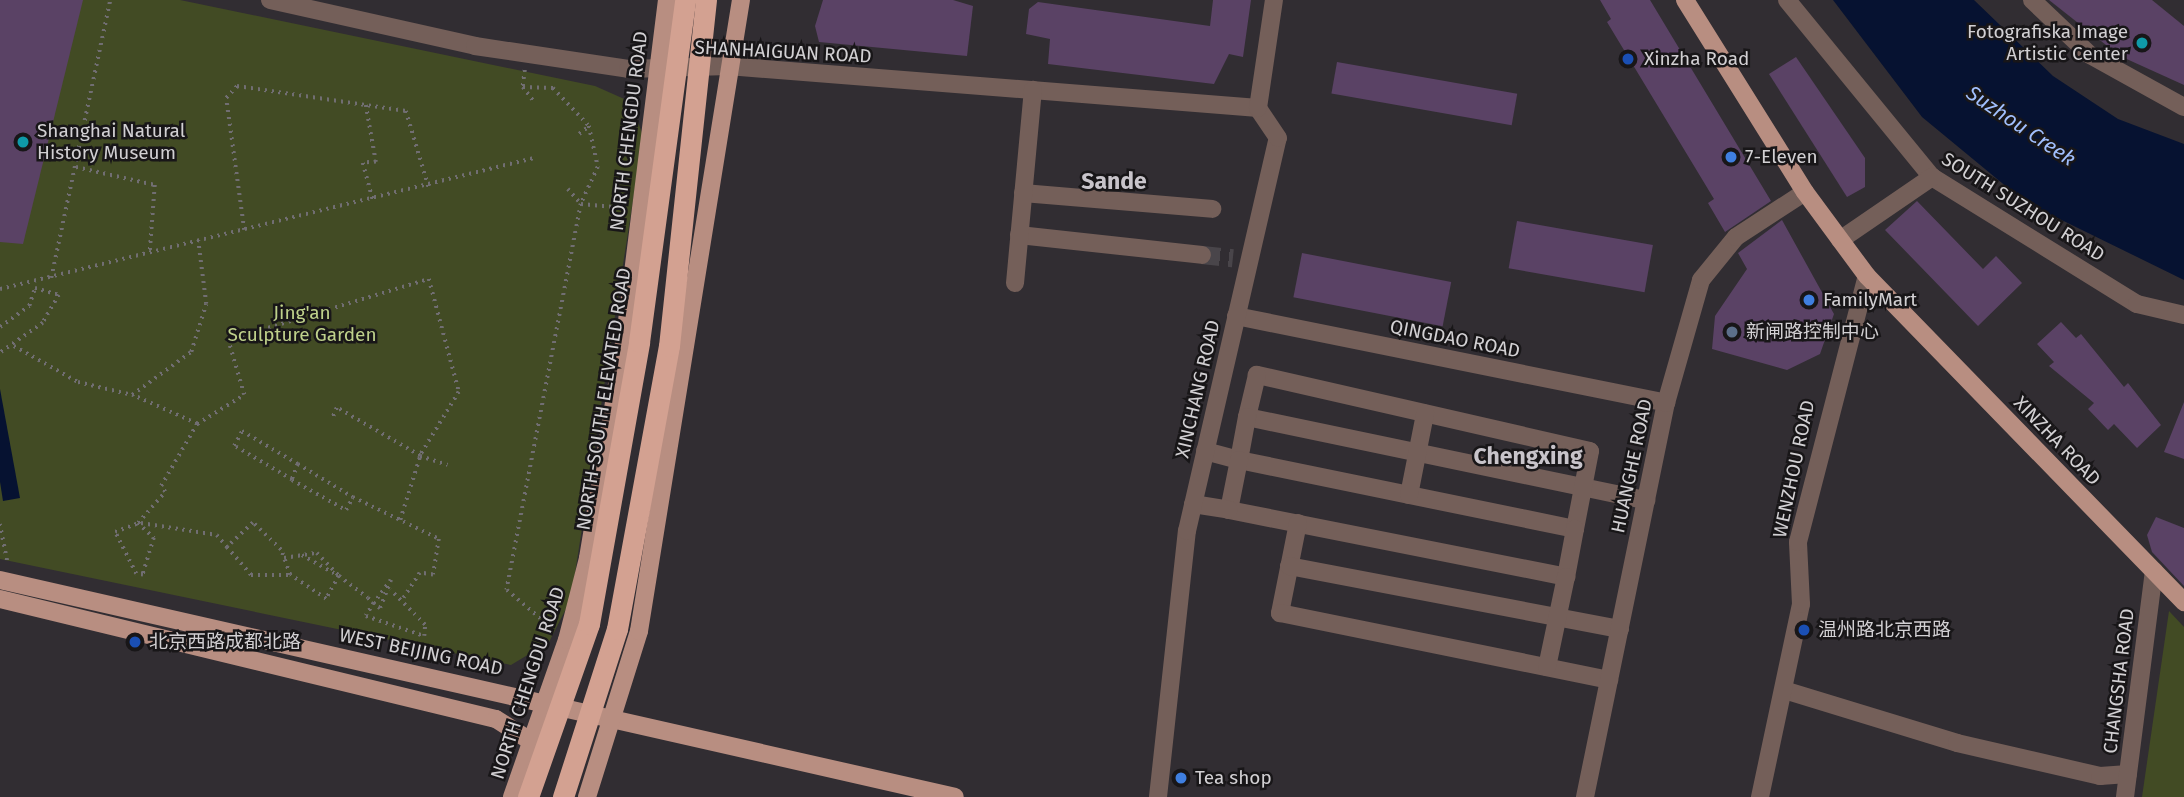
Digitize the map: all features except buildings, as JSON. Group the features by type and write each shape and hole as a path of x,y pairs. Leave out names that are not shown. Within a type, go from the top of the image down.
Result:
{"highway":[{"name":"NORTH-SOUTH ELEVATED ROAD","path":"528,797 589,624 639,342 685,0"},
{"path":"563,797 617,629 669,346 706,0"}],"main road":[{"name":"NORTH CHENGDU ROAD","path":"512,797 567,640 593,530 640,210 667,0"},
{"path":"587,797 617,716 639,631 728,66 741,0"},
{"name":"XINZHA ROAD","path":"1685,0 1805,192 1867,275 2184,601"},
{"name":"WEST BEIJING ROAD","path":"6,582 548,700 955,797"},
{"path":"0,599 496,719 532,742"}],"street":[{"name":"SHANHAIGUAN ROAD","path":"270,0 526,54 657,68 728,66 1258,108"},
{"path":"1258,108 1274,0"},
{"name":"SOUTH SUZHOU ROAD","path":"1787,0 1931,177 2137,304 2184,315"},
{"path":"2032,0 2099,61 2184,107"},
{"path":"1015,283 1033,90"},
{"name":"XINCHANG ROAD","path":"1158,797 1193,504 1236,316 1252,260 1278,138 1258,108"},
{"path":"1840,240 1931,177"},
{"name":"HUANGHE ROAD","path":"1585,797 1666,403 1701,280 1736,237 1805,192"},
{"path":"1023,193 1212,209"},
{"path":"1019,235 1202,255"},
{"path":"1233,258 1252,260"},
{"name":"WENZHOU ROAD","path":"1760,797 1801,604 1798,542 1867,275"},
{"name":"QINGDAO ROAD","path":"1236,316 1666,403"},
{"path":"1229,510 1257,375 1590,451 1547,667"},
{"path":"1409,495 1425,414"},
{"path":"1247,417 1646,500"},
{"path":"1205,451 1575,529"},
{"path":"1193,504 1566,577"},
{"path":"1298,523 1280,613 1609,680"},
{"path":"1289,566 1619,629"},
{"name":"CHANGSHA ROAD","path":"2125,797 2154,571"},
{"path":"1784,690 1957,743 2099,776 2128,774"}],"path":[{"path":"51,278 110,0"},
{"path":"526,54 523,87 535,103"},
{"path":"244,230 226,98 237,86 406,111 429,189"},
{"path":"523,87 553,88 589,126 598,167 580,204 507,590 567,640"},
{"path":"366,106 376,162 363,163 373,201"},
{"path":"579,134 589,126"},
{"path":"0,289 429,189 534,159"},
{"path":"75,166 155,185 150,252"},
{"path":"568,189 580,204 640,210"},
{"path":"132,395 191,352 206,304 198,242"},
{"path":"138,523 154,538 143,575 136,574 115,533 138,523 166,492 161,486 197,424 244,395 228,340 429,279 459,392 420,456 400,520"},
{"path":"0,327 29,306 35,288 59,295 43,323 14,346 0,353"},
{"path":"14,346 78,382 132,395 197,424"},
{"path":"332,420 337,408 420,456 448,465"},
{"path":"353,497 346,510 234,446 242,431 353,497 439,539 433,575 420,573 404,598"},
{"path":"292,480 298,464"},
{"path":"138,523 217,536 251,575 290,575 326,599 339,576"},
{"path":"227,547 253,523 284,558 290,575"},
{"path":"0,524 6,582"},
{"path":"284,558 317,553 339,576"},
{"path":"302,555 339,576 374,603 380,608 390,590 391,580 374,603 366,616 424,636 425,625 404,598 390,590"}],"green space":[{"name":"Jing'an Sculpture Garden","path":"0,0 180,0 595,86 631,102 643,136 571,599 549,642 511,665 0,559"},
{"path":"2169,611 2184,627 2184,797 2142,797"}],"water":[{"name":"Suzhou Creek","path":"1833,0 1974,0 2053,76 2118,119 2184,144 2184,280 2025,202 1922,117"},
{"path":"0,389 20,498 3,501 0,482"}],"tunnel":[{"path":"1202,255 1233,258"}],"place":[{"name":"Fotografiska Image Artistic Center","path":"2142,43"},
{"name":"Xinzha Road","path":"1628,59"},
{"name":"Shanghai Natural History Museum","path":"23,142"},
{"name":"7-Eleven","path":"1731,157"},
{"name":"FamilyMart","path":"1809,300"},
{"name":"新闸路控制中心","path":"1732,332"},
{"name":"温州路北京西路","path":"1804,630"},
{"name":"北京西路成都北路","path":"135,642"},
{"name":"Tea shop","path":"1181,778"}],"district":[{"name":"Sande","path":"1114,181"},
{"name":"Chengxing","path":"1528,456"}]}
